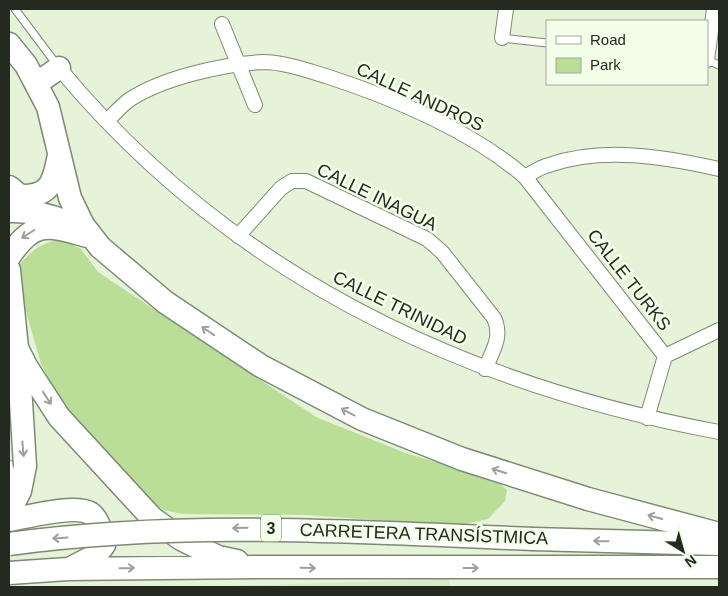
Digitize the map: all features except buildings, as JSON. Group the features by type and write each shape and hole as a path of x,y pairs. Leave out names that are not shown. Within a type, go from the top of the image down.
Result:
{"main road":[{"path":"9,44 37,83 48,107 70,198 91,236"},
{"path":"37,83 60,68"},
{"path":"9,187 20,196 34,197 49,188 56,174 59,154"},
{"path":"9,211 26,210 50,215 72,224 91,236 127,272 173,308 261,366 362,419 471,462 588,499 719,534"},
{"path":"9,257 21,239 35,230 52,226 91,236"},
{"path":"9,270 13,349 25,466 20,491 9,512"},
{"path":"13,349 59,416 152,518 181,539 218,557 259,567"},
{"path":"9,520 75,509 90,514 98,524 104,545 96,555 68,569"},
{"name":"CARRETERA TRANSÍSTMICA","path":"9,544 192,529 272,528 533,539 719,544"},
{"name":"CARRETERA TRANSÍSTMICA","path":"9,573 68,569 259,567 719,567"}],"street":[{"path":"502,38 506,9"},
{"path":"708,53 714,9"},
{"path":"222,24 255,105"},
{"name":"CALLE ANDROS","path":"107,121 127,102 149,89 184,77 264,62 294,67 353,86 459,133 511,165 525,177"},
{"name":"CALLE TRINIDAD","path":"60,68 107,121 150,164 238,236 309,283 368,316 485,369 597,406 719,432"},
{"path":"525,177 548,165 583,157 632,156 689,162 719,169"},
{"name":"CALLE TURKS","path":"525,177 665,356 647,418"},
{"name":"CALLE INAGUA","path":"238,236 281,188 292,182 306,181 416,232 442,252 496,323 497,342 485,369"},
{"path":"665,356 719,330"}],"lane":[{"path":"9,14 16,9"},
{"name":"CALLE TRINIDAD","path":"16,9 60,68"},
{"path":"502,38 546,42"},
{"path":"9,464 12,482 9,490"}],"shaded area":[{"path":"449,579 449,587 195,587"}],"green space":[{"path":"61,239 81,249 98,272 316,417 408,454 494,478 507,490 505,501 488,519 456,526 307,515 182,514 164,510 147,501 67,412 41,364 21,294 20,264 38,247"}]}
